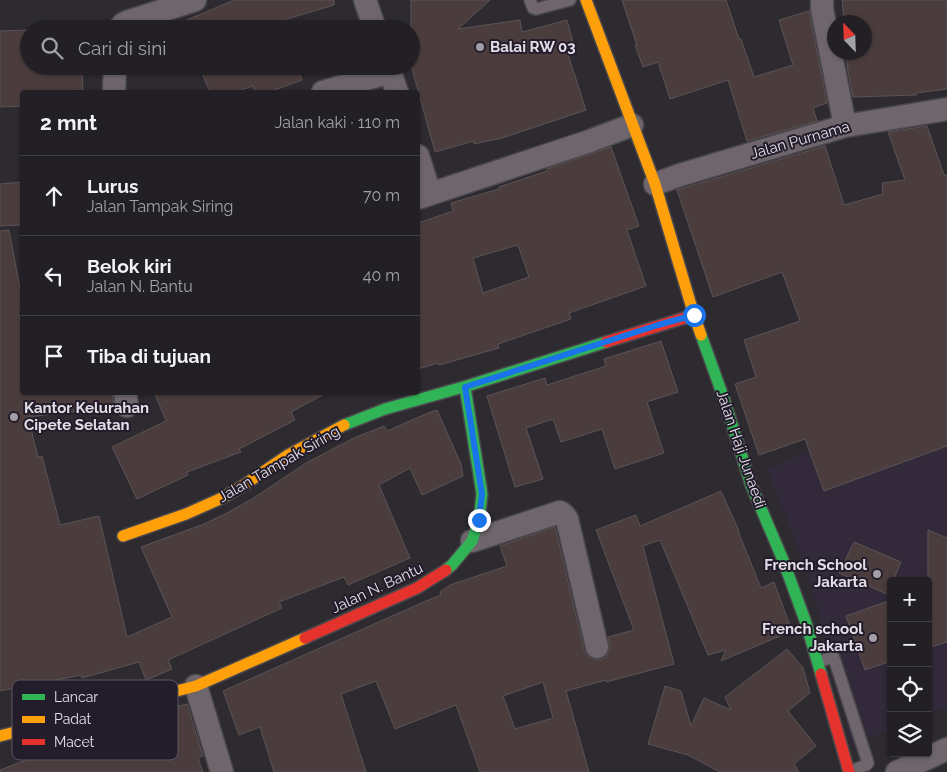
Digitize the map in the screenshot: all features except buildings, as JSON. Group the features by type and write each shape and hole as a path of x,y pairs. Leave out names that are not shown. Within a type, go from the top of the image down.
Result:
{"street":[{"path":"133,20 195,0"},
{"path":"364,0 372,20"},
{"name":"Jalan Haji Junaedi","path":"586,0 655,184 694,315 751,485 783,560 806,623 849,772"},
{"path":"822,0 845,126"},
{"path":"114,90 115,75"},
{"path":"332,90 392,77"},
{"name":"Jalan Purnama","path":"655,184 845,126 947,109"},
{"path":"420,169 424,196 590,141 632,125"},
{"name":"Jalan Tampak Siring","path":"123,536 221,499 279,461 360,418 400,404 465,387 694,315"},
{"name":"Jalan N. Bantu","path":"196,686 417,588 452,565 472,541 479,520 482,494 465,387"},
{"path":"472,541 560,512 564,515 567,519 597,647"},
{"path":"178,691 196,686 222,772"},
{"path":"897,772 947,749"}],"lane":[{"path":"530,0 533,8 536,9 570,0"},
{"path":"818,662 834,658 868,763 849,772"}],"shaded area":[{"name":"French School Jakarta","path":"947,397 947,707 932,713 932,577 887,577 887,731 852,745 806,567 767,469"}],"traffic: fast":[{"path":"701,335 724,399 751,485 783,560 806,623 821,674"},
{"path":"344,425 385,409 467,386 606,342"},
{"path":"446,570 472,541 479,520 482,494 465,387"}],"traffic: slow":[{"path":"586,0 655,184 701,335"},
{"path":"123,536 186,514 222,498 288,455 344,425"},
{"path":"178,691 196,686 305,638"},
{"path":"0,736 12,733"}],"traffic: jam":[{"path":"606,342 694,315"},
{"path":"305,638 417,588 446,570"},
{"path":"821,674 849,772"}],"place":[{"name":"Balai RW 03","path":"480,47"},
{"name":"Kantor Kelurahan Cipete Selatan","path":"14,417"},
{"name":"French School Jakarta","path":"877,574"},
{"name":"French school Jakarta","path":"873,638"}],"route":[{"path":"479,520 482,494 465,387 694,315"}]}
